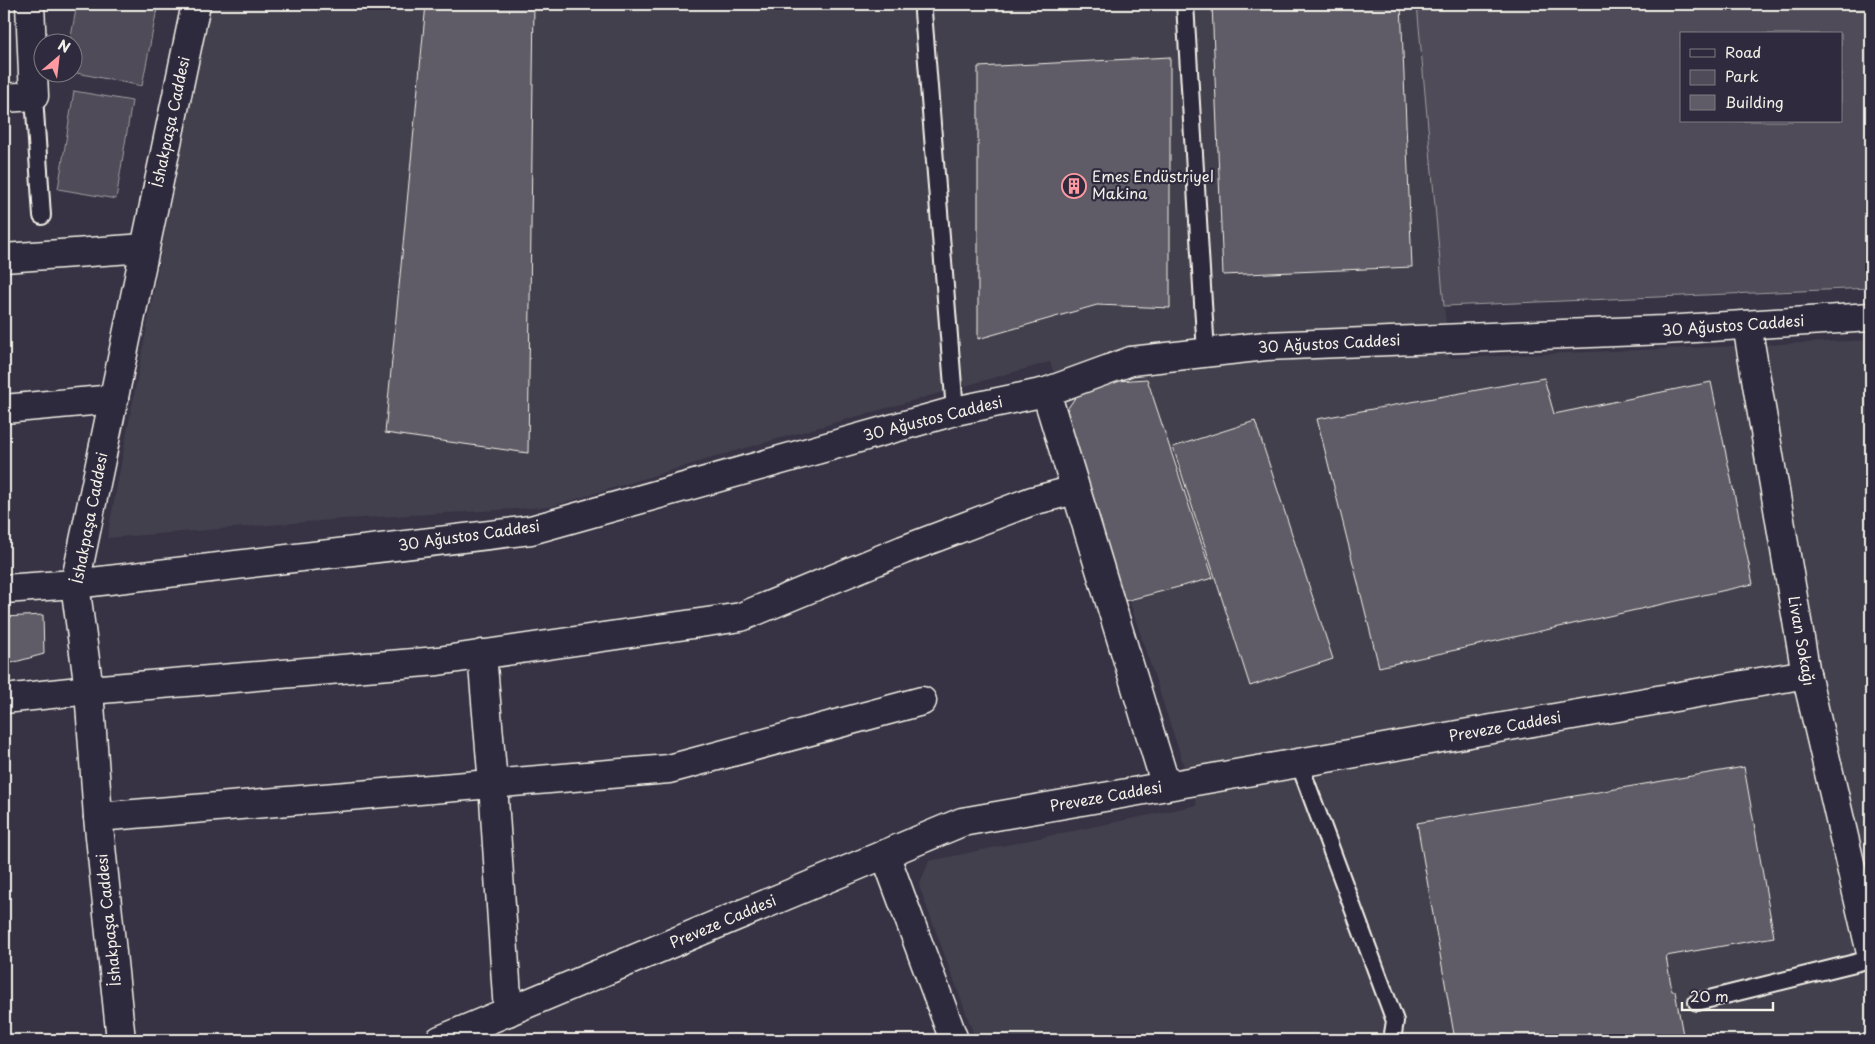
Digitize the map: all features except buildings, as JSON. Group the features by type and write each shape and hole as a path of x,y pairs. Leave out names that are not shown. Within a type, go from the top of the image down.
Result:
{"street":[{"path":"4,98 34,96 30,4"},
{"name":"İshakpaşa Caddesi","path":"121,1040 98,817 89,690 75,584 196,4"},
{"path":"4,258 145,248"},
{"name":"30 Ağustos Caddesi","path":"4,589 75,584 531,530 955,411 1046,392 1131,362 1266,346 1664,330 1871,317"},
{"name":"Livan Sokağı","path":"1747,325 1806,674 1871,953"},
{"path":"1046,392 1166,786"},
{"path":"4,409 114,399"},
{"path":"4,699 438,660 741,617 903,550 1032,501 1075,490"},
{"path":"482,654 493,784 508,1012"},
{"name":"Preveze Caddesi","path":"440,1040 962,822 1806,674"},
{"path":"98,817 669,769 922,701"},
{"path":"886,854 954,1040"}],"lane":[{"path":"1186,4 1206,353"},
{"path":"923,12 955,411"},
{"path":"34,96 42,216"},
{"path":"1299,763 1395,1021 1392,1040"},
{"path":"1697,1002 1871,959"}],"shaded area":[{"path":"208,4 1417,4 1449,358 1871,340 1871,1040 976,1040 919,886 929,861 1197,805 1050,362 735,451 550,507 345,519 107,538"}],"green space":[{"path":"77,4 158,4 142,86 82,74 82,32 72,32"},
{"path":"1417,4 1871,4 1871,288 1444,306"},
{"path":"74,91 132,101 116,199 58,189"}],"place":[{"name":"Emes Endüstriyel Makina","path":"1074,186"}]}
